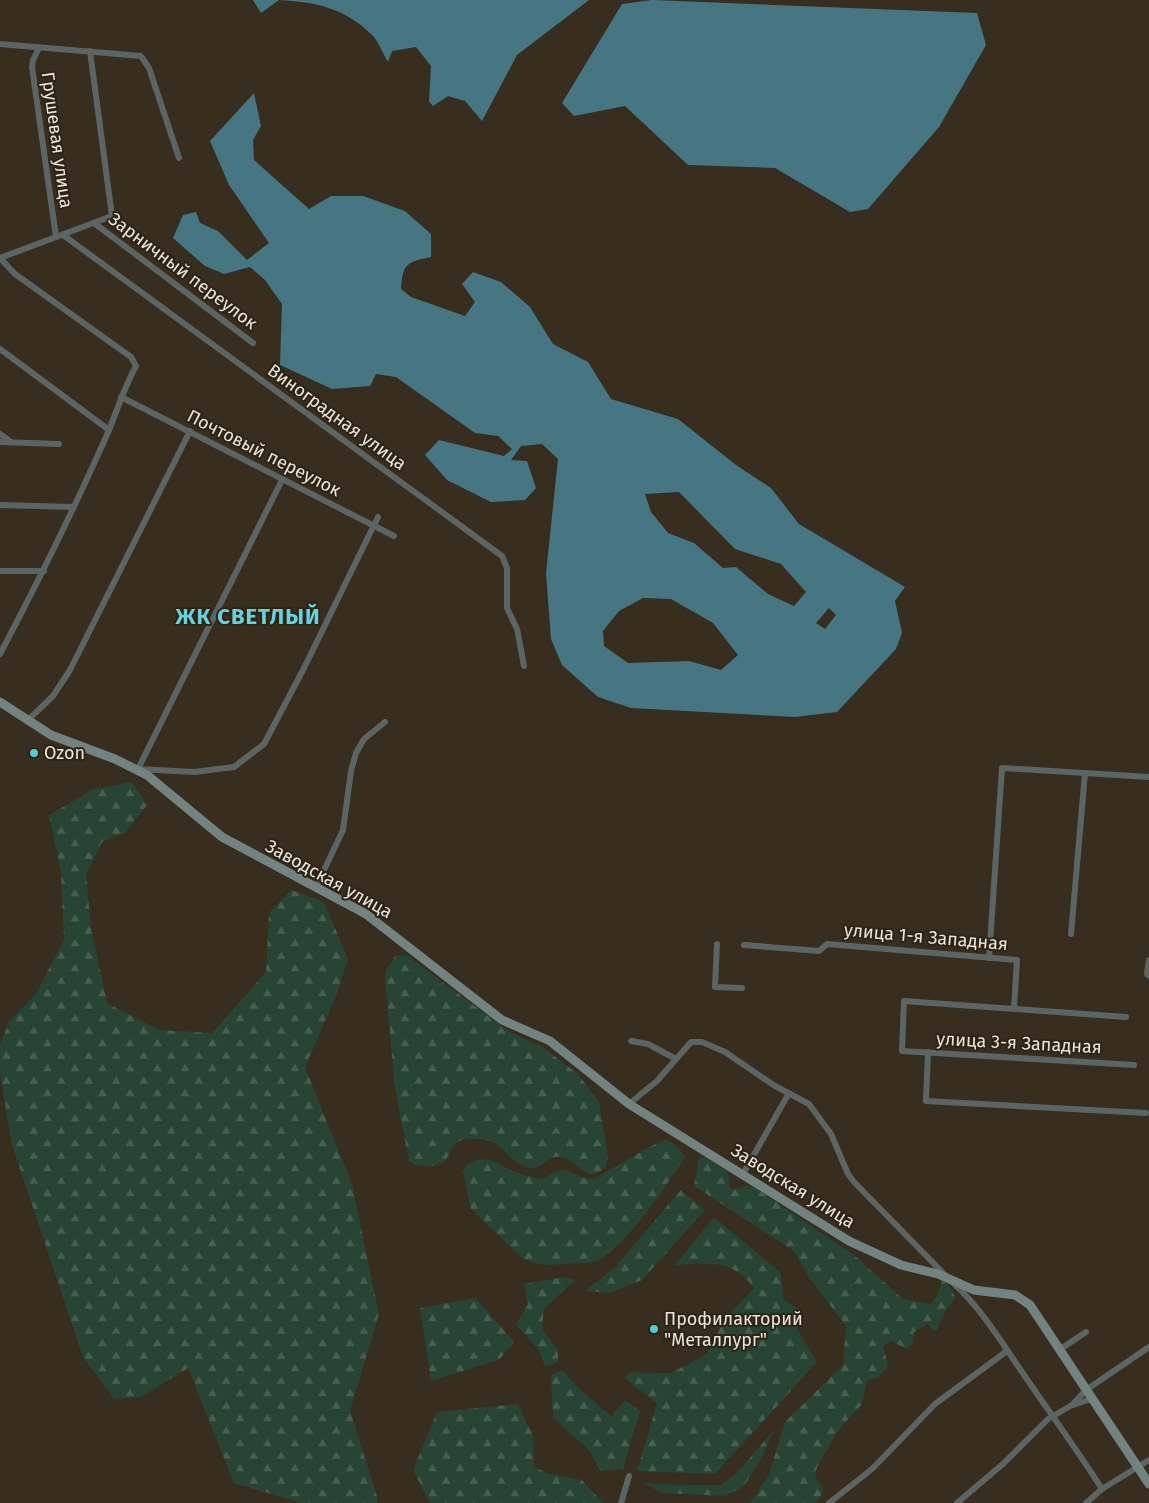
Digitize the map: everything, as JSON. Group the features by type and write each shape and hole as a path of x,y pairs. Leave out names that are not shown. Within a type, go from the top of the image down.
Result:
{"street":[{"path":"0,44 140,55 144,58 179,158"},
{"name":"Грушевая улица","path":"39,48 32,60 32,67 56,237"},
{"path":"0,654 44,571 109,430 121,397 136,366 133,359 14,274 0,258 112,216 90,51"},
{"name":"Зарничный переулок","path":"94,223 253,343"},
{"name":"Виноградная улица","path":"64,235 502,556 507,568 506,608 517,629 524,666"},
{"path":"0,349 109,430"},
{"name":"Почтовый переулок","path":"121,397 394,536"},
{"path":"27,721 53,696 70,670 190,431"},
{"path":"0,434 11,442"},
{"path":"0,442 59,444"},
{"path":"283,478 138,769 194,772 234,767 267,739 357,563 378,516"},
{"path":"0,505 74,507"},
{"path":"0,571 44,571"},
{"name":"Заводская улица","path":"0,702 27,721 55,737 138,769 222,837 374,920 502,1020 556,1045 629,1104 874,1254 900,1265 948,1278 974,1290 1015,1295 1023,1299 1030,1305 1149,1484"},
{"path":"316,887 343,830 351,771 356,753 364,739 385,722"},
{"path":"989,958 1002,768 1149,777"},
{"path":"1072,934 1085,773"},
{"path":"717,944 715,987 742,988"},
{"name":"улица 1-я Западная","path":"744,945 819,952 826,944 1017,960 1014,1008"},
{"path":"1149,960 1147,968 1149,976"},
{"name":"улица 3-я Западная","path":"1014,1008 904,1001 902,1051 1134,1065"},
{"path":"1014,1008 1126,1017"},
{"path":"631,1041 648,1044 676,1059"},
{"name":"Заводская улица","path":"629,1104 657,1081 691,1042 702,1042 724,1052 775,1086 806,1102 818,1115 839,1148 848,1174 854,1182 948,1278"},
{"path":"928,1052 926,1101 1146,1113"},
{"path":"743,1174 789,1093"},
{"path":"948,1278 965,1294 1007,1351 1102,1489"},
{"path":"1059,1350 1086,1332"},
{"path":"1072,1406 1086,1390 1149,1347"},
{"path":"829,1503 872,1469 935,1404 1007,1351"},
{"path":"957,1503 1004,1463 1052,1416 1091,1399"},
{"path":"1086,1503 1102,1489 1149,1460"},
{"path":"621,1503 629,1476"}],"green space":[{"path":"132,782 147,805 125,833 102,842 86,875 91,928 107,1003 159,1030 212,1033 266,972 269,913 291,890 324,902 348,959 337,994 305,1067 352,1184 379,1314 350,1411 377,1496 377,1503 302,1503 234,1483 188,1368 141,1397 114,1399 83,1357 12,1145 0,1073 0,1045 9,1022 36,994 64,939 61,872 49,815 94,789"},
{"path":"396,955 408,956 508,1031 544,1048 578,1074 599,1102 608,1157 603,1169 590,1175 572,1162 560,1157 552,1158 538,1167 529,1168 513,1159 496,1144 478,1139 458,1142 454,1145 447,1159 437,1165 420,1166 409,1161 395,1088 385,979 385,971"},
{"path":"665,1140 675,1144 685,1157 632,1230 619,1244 596,1261 546,1265 527,1261 471,1209 463,1172 467,1164 486,1159 494,1161 510,1170 540,1179 555,1172 565,1170 584,1178 594,1179"},
{"path":"705,1157 726,1171 730,1178 728,1186 733,1190 747,1185 757,1189 854,1255 903,1299 931,1304 937,1295 942,1281 948,1284 956,1298 946,1310 937,1330 933,1331 928,1324 914,1332 913,1343 907,1349 891,1341 883,1346 888,1366 878,1378 867,1380 862,1404 838,1431 817,1467 815,1476 823,1489 821,1496 815,1503 750,1503 769,1475 785,1422 843,1365 846,1326 810,1279 794,1251 694,1186 699,1158"},
{"path":"681,1190 705,1210 642,1280 610,1293 585,1291 615,1267"},
{"path":"714,1217 780,1272 784,1300 802,1311 797,1329 817,1362 715,1474 637,1471 657,1403 624,1378 631,1372 671,1373 707,1354 726,1317 754,1288 745,1278 728,1267 709,1264 675,1265"},
{"path":"565,1277 575,1280 544,1309 542,1329 558,1350 558,1362 545,1366 539,1350 516,1325 528,1304 524,1284"},
{"path":"476,1298 514,1342 499,1360 431,1381 420,1308"},
{"path":"563,1370 578,1388 611,1416 625,1400 640,1411 623,1469 601,1471 588,1449 553,1418 551,1375"},
{"path":"518,1404 533,1436 534,1467 553,1475 582,1480 603,1503 430,1503 413,1470 437,1412"},
{"path":"774,1430 762,1457 744,1486 725,1496 663,1493 644,1484 722,1485 736,1474"}],"water":[{"path":"253,0 279,0 261,13"},
{"path":"279,0 589,0 517,55 482,121 465,101 448,96 433,106 429,101 431,66 416,47 392,51 388,62 374,38 351,18 318,5"},
{"path":"652,0 977,13 986,45 939,127 868,209 850,212 775,168 688,165 625,106 574,116 562,103 622,4"},
{"path":"254,93 261,126 253,140 254,160 309,209 331,196 363,196 405,211 431,234 431,257 411,262 403,274 401,289 411,297 465,316 475,302 462,284 473,272 501,282 530,307 553,344 588,362 611,399 678,419 736,465 771,488 799,524 905,587 895,601 902,633 896,649 837,712 795,717 631,708 598,697 562,665 551,639 546,573 558,459 542,444 521,446 511,460 527,461 536,488 525,500 491,502 447,480 425,455 439,440 504,456 512,449 498,436 475,433 396,377 376,374 370,386 332,389 280,365 282,304 265,280 250,267 224,274 205,266 173,238 183,215 196,212 200,223 218,231 247,260 269,243 229,185 210,141","holes":["679,492 735,549 781,564 806,592 794,606 768,594 736,567 723,568 694,543 668,533 651,512 645,494","643,598 671,599 713,623 738,655 721,670 689,661 628,663 604,646 603,631 619,611","829,608 836,615 825,629 816,623"]}],"place":[{"name":"Ozon","path":"34,753"},
{"name":"Профилакторий \"Металлург\"","path":"654,1329"}],"district":[{"name":"ЖК СВЕТЛЫЙ","path":"248,616"}]}
